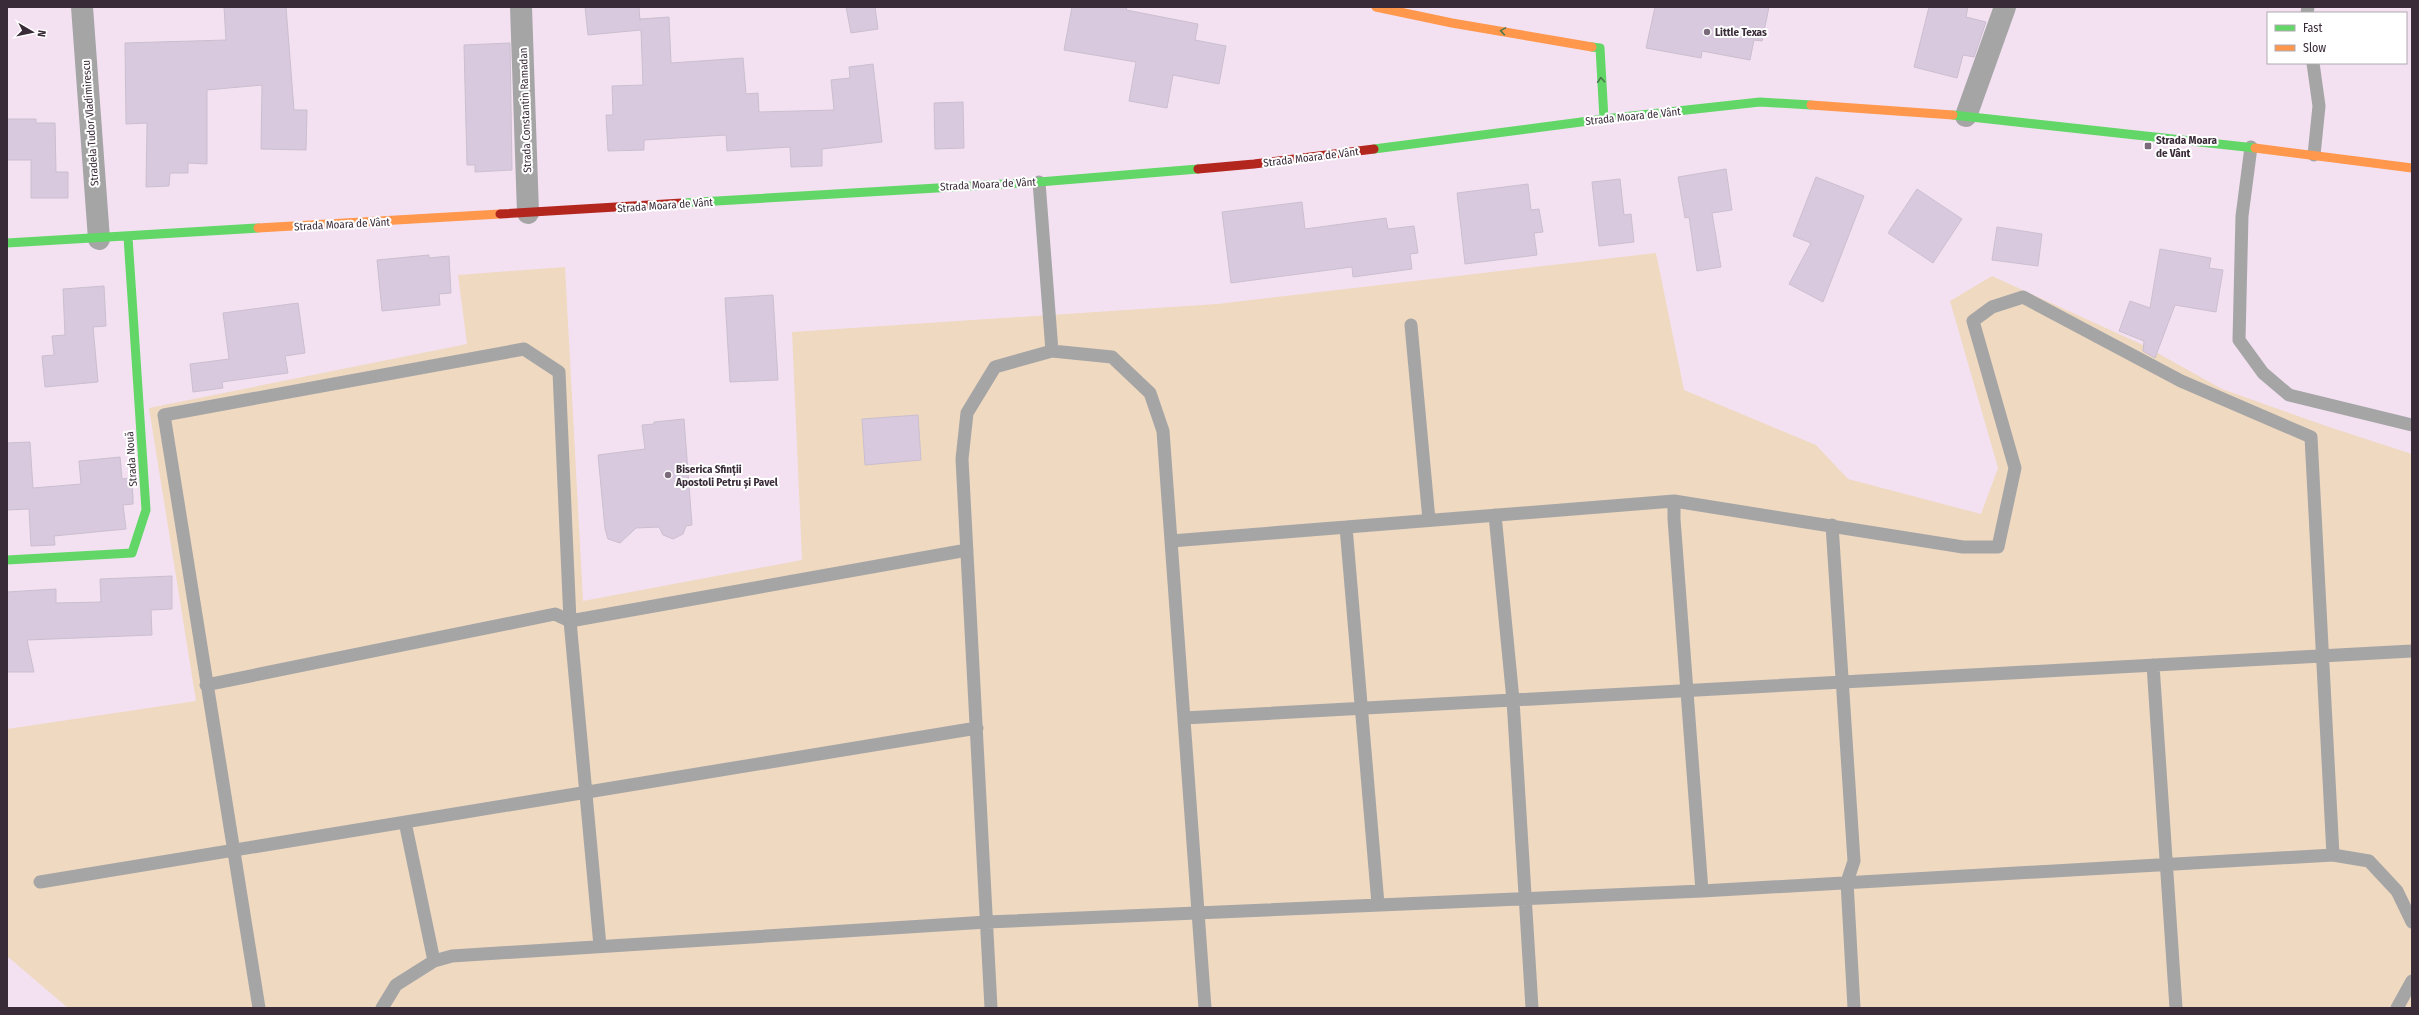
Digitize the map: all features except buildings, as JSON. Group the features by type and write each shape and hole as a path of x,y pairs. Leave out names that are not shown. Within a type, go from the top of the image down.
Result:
{"main road":[{"path":"1376,7 1452,23 1600,48 1604,119"},
{"name":"Strada Moara de Vânt","path":"7,243 99,239 1039,182 1254,164 1604,119 1760,102 1966,116 2251,147 2412,168"},
{"name":"Strada Nouă","path":"7,560 132,553 146,510 128,237"}],"street":[{"name":"Stradela Tudor Vladimirescu","path":"82,7 99,239"},
{"name":"Strada Constantin Ramadan","path":"521,7 528,213"},
{"path":"1966,116 2005,7"}],"lane":[{"path":"2313,64 2319,106 2314,155"},
{"path":"2251,147 2242,216 2239,340 2263,373 2289,395 2412,425"},
{"path":"1039,182 1052,351"},
{"path":"1171,541 1674,501 1963,547 1998,547 2015,468 1973,321 1992,306 2023,297 2181,381 2311,437 2333,855"},
{"path":"1411,325 1429,520"},
{"path":"259,1008 235,850 206,685 164,415 524,349 559,372 570,621 600,946"},
{"path":"991,1008 962,459 967,413 995,367 1052,351 1112,357 1150,393 1163,431 1205,1008"},
{"path":"1674,501 1674,519 1702,891"},
{"path":"1495,515 1513,700 1527,897 1532,1008"},
{"path":"1832,525 1854,861 1847,882 1854,1008"},
{"path":"1346,527 1378,904"},
{"path":"206,685 555,614 570,621 967,550"},
{"path":"1184,718 2412,651"},
{"path":"2153,666 2176,1008"},
{"path":"40,882 977,728"},
{"path":"405,822 434,961"},
{"path":"382,1008 396,985 434,961 452,956 987,922 1198,911 1702,891 2333,855 2369,861 2397,891 2412,922"},
{"path":"2397,1008 2412,981"}],"shaded area":[{"path":"1656,253 1684,390 1816,445 1848,479 1981,514 1998,468 1950,301 1992,276 2143,345 2222,389 2329,427 2412,454 2412,1008 68,1008 7,956 7,729 196,701 149,408 467,344 458,275 565,267 583,601 802,560 792,332 1217,304"}],"traffic: fast":[{"path":"1592,47 1600,48 1604,119"},
{"path":"1374,149 1604,119 1760,102 1811,105"},
{"path":"1953,115 2255,148"},
{"path":"682,203 1039,182 1198,169"},
{"path":"7,243 258,228"},
{"path":"7,560 132,553 146,510 128,237"}],"traffic: slow":[{"path":"1376,7 1452,23 1592,47"},
{"path":"1811,105 1953,115"},
{"path":"2255,148 2412,168"},
{"path":"258,228 500,214"}],"traffic: jam":[{"path":"1198,169 1254,164 1374,149"},
{"path":"500,214 682,203"}],"place":[{"name":"Little Texas","path":"1707,32"},
{"name":"Strada Moara de Vânt","path":"2148,146"},
{"name":"Biserica Sfinții Apostoli Petru și Pavel","path":"668,475"}]}
